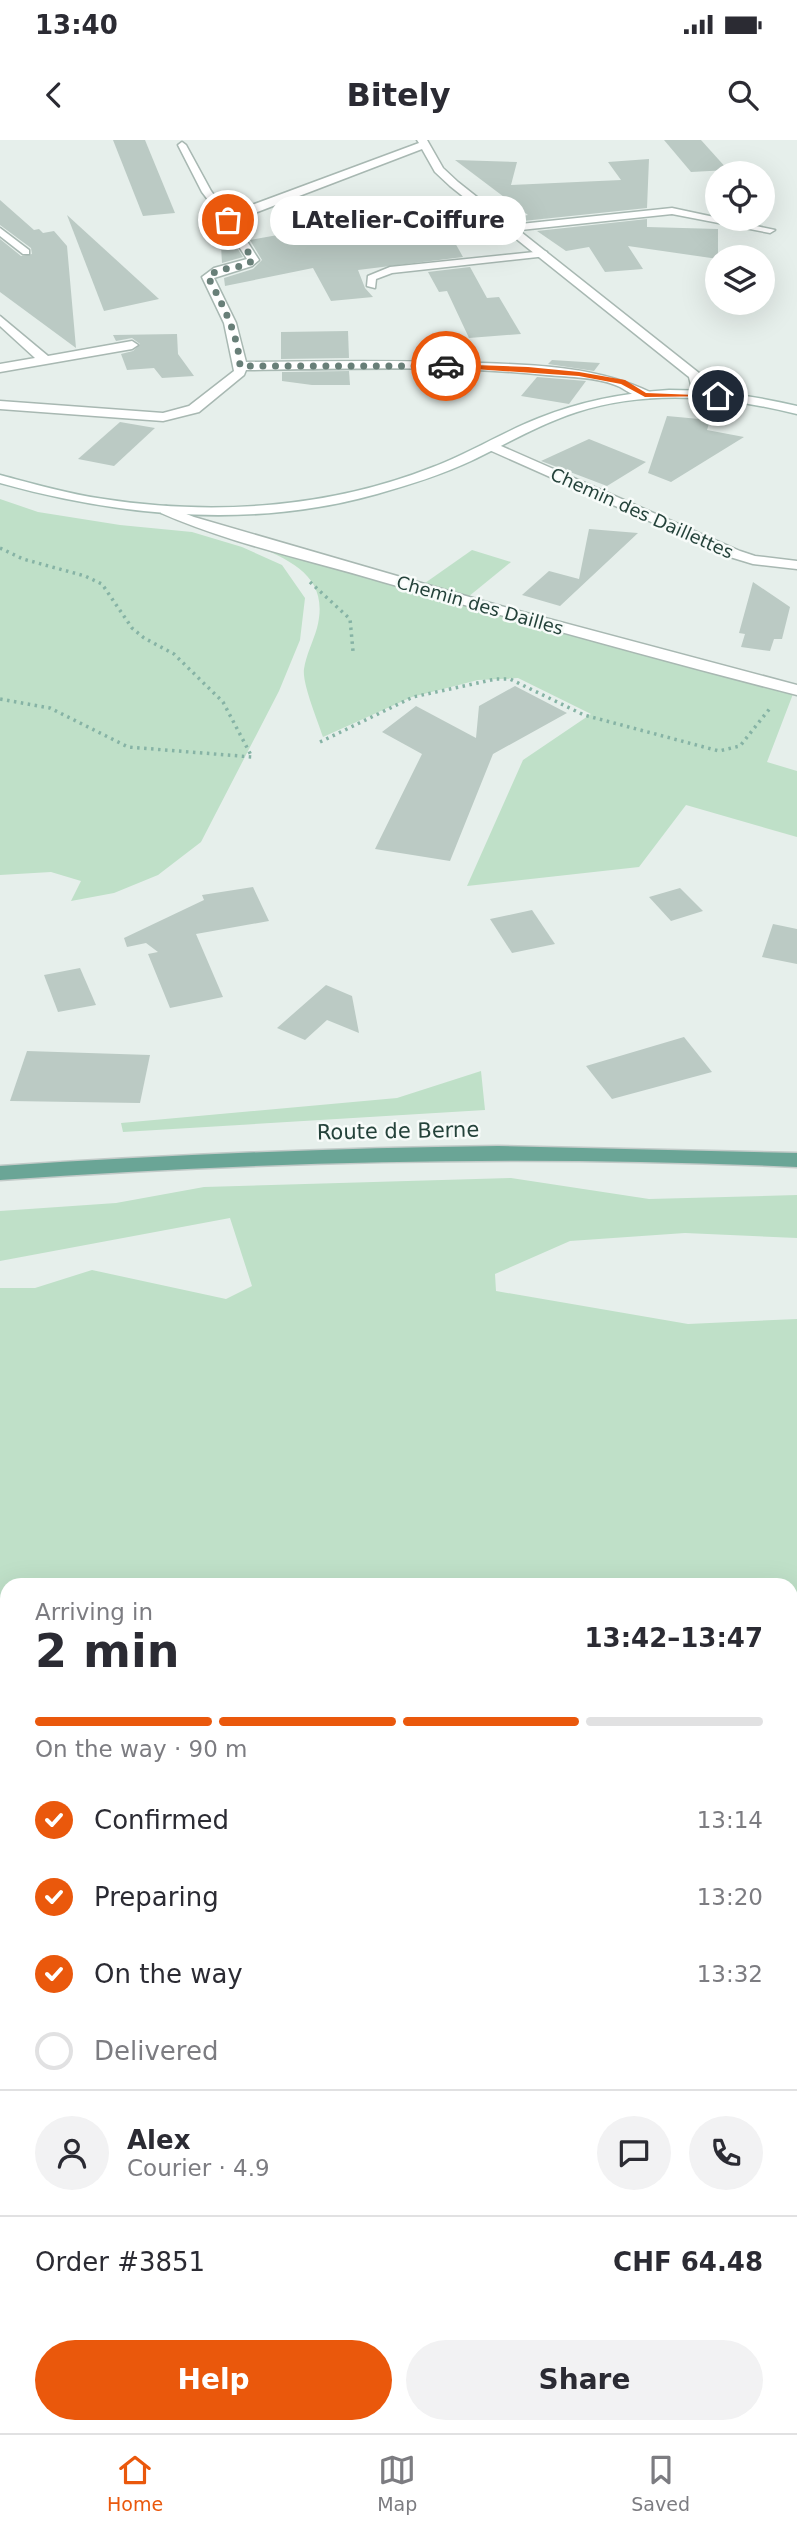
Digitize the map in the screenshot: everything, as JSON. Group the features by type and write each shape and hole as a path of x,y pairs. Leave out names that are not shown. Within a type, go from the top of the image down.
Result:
{"main road":[{"name":"Route de Berne","path":"0,1173 193,1160 384,1153 599,1151 797,1160"}],"street":[{"path":"0,405 163,417 194,409 240,372 239,350 228,314 208,277 213,272 246,266 253,260 228,220 237,214 423,142 439,170 454,184 687,368 695,376 699,394"},
{"path":"0,320 45,360"},
{"path":"0,368 132,345"},
{"path":"240,366 469,366 528,369 623,382 645,395"},
{"path":"0,479 60,496 116,507 166,510 258,509 314,503 422,477 542,421 580,407 645,395 699,394 758,401 797,410"},
{"name":"Chemin des Daillettes","path":"492,446 735,554 754,560 797,565"},
{"name":"Chemin des Dailles","path":"166,510 189,520 365,573 691,664 792,689"}],"lane":[{"path":"182,145 207,192 228,220"},
{"path":"511,228 672,211 705,217"},
{"path":"0,231 26,252"},
{"path":"372,286 371,278 390,270 544,254"}],"path":[{"path":"0,548 23,559 85,576 103,584 132,628 144,638 174,653 223,702 253,757 128,747 50,708 0,699"},
{"path":"307,580 350,619 353,651"},
{"path":"320,742 413,697 496,679 510,679 584,715 719,751 740,746 792,689"}],"green space":[{"path":"0,499 38,512 120,525 192,532 242,547 282,565 305,598 300,640 279,691 201,842 158,875 114,893 71,901 81,881 51,872 0,875"},
{"path":"254,545 793,694 767,762 797,771 797,837 686,805 639,867 467,886 523,760 591,714 518,678 478,680 412,697 323,737 304,676 306,659 320,611 318,596 313,584 294,565"},
{"path":"472,550 511,562 468,597 425,583"},
{"path":"481,1071 485,1110 123,1132 121,1123 397,1098"},
{"path":"511,1178 649,1199 797,1195 797,1238 685,1233 570,1241 495,1274 496,1291 688,1324 797,1319 797,1578 0,1578 0,1288 35,1288 92,1270 226,1299 252,1286 230,1218 0,1261 0,1211 116,1203 204,1187"}],"building":[{"path":"113,140 145,140 175,213 143,216"},
{"path":"664,140 701,140 720,161 705,161 705,171 691,172"},
{"path":"649,159 647,208 523,221 516,217 528,215 455,160 517,162 511,185 621,180 608,162"},
{"path":"0,200 34,230 39,229 43,233 54,231 67,246 76,348 0,292 0,239 21,256 32,254 31,248 0,225"},
{"path":"401,213 421,228 445,225 463,257 358,270 365,288 373,297 331,301 313,268 225,286 224,278 253,269 262,260 250,240"},
{"path":"67,215 159,299 104,311"},
{"path":"647,219 647,227 718,231 718,245 705,245 705,257 628,246 643,269 605,272 589,247 566,251 537,231"},
{"path":"234,243 243,257 222,263 221,246"},
{"path":"470,267 487,298 499,297 521,334 469,338 447,291 439,292 428,272"},
{"path":"348,331 349,358 281,359 281,332"},
{"path":"177,334 178,354 194,376 162,378 154,368 127,370 121,354 133,351 140,344 132,338 116,341 113,335"},
{"path":"552,360 600,363 594,371 548,364"},
{"path":"349,371 350,385 312,385 282,381 282,372"},
{"path":"537,377 586,381 569,404 521,396"},
{"path":"667,416 710,420 707,430 744,437 671,482 648,473"},
{"path":"120,422 155,428 114,466 78,459"},
{"path":"589,439 646,462 607,486 541,461"},
{"path":"589,529 638,533 560,606 522,595 549,571 579,579"},
{"path":"753,582 790,607 782,639 774,639 770,651 741,647 745,634 739,633"},
{"path":"515,686 567,713 493,754 450,861 375,849 422,754 382,732 416,706 476,738 479,706"},
{"path":"253,887 269,921 196,934 223,997 170,1008 148,954 158,952 146,943 127,947 124,938 204,900 202,895"},
{"path":"680,888 703,911 671,921 649,897"},
{"path":"532,910 555,944 512,953 490,919"},
{"path":"773,924 797,929 797,964 762,957"},
{"path":"80,968 96,1005 58,1012 44,975"},
{"path":"326,985 352,996 359,1033 327,1020 305,1040 277,1028"},
{"path":"684,1037 712,1072 612,1099 586,1066"},
{"path":"27,1051 150,1055 140,1103 10,1101"}],"way so far":[{"path":"228,220 253,260 246,266 213,272 208,277 228,314 239,350 240,366 446,366"}],"place":[{"name":"LAtelier-Coiffure","path":"228,220"}],"route":[{"path":"446,366 579,374 623,382 645,395 718,396"}]}
